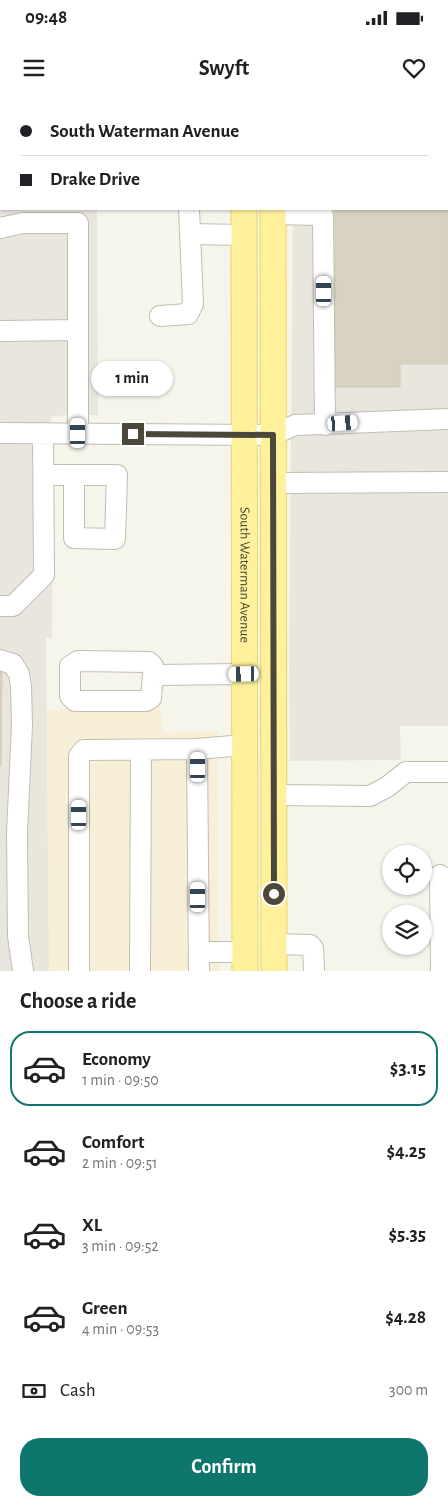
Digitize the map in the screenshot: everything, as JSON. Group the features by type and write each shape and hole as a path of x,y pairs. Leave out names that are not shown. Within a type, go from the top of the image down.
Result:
{"main road":[{"name":"South Waterman Avenue","path":"244,210 245,962"},
{"path":"273,212 274,971"},
{"path":"244,745 259,752 259,797 274,860"}],"street":[{"path":"160,316 188,314 193,304 189,210"},
{"path":"273,212 323,212 325,425"},
{"path":"0,228 22,223 78,223 78,433"},
{"path":"190,234 244,235"},
{"path":"0,331 78,330"},
{"path":"0,433 273,435 295,425 448,419"},
{"path":"0,606 13,606 44,574 43,433"},
{"path":"44,475 74,475"},
{"path":"274,483 448,482"},
{"path":"0,660 13,664 19,674 21,686 18,936 23,971"},
{"path":"153,675 244,674"},
{"path":"79,971 79,756 84,750 141,750 244,745"},
{"path":"198,748 199,962 245,962"},
{"path":"140,971 141,750"},
{"path":"274,795 370,796 387,787 406,772 448,772"},
{"path":"440,875 441,971"},
{"path":"274,944 310,945 313,948 314,971"}],"shaded area":[{"path":"0,210 97,210 98,415 51,416 53,453 52,638 46,638 49,971 0,971"},
{"path":"293,210 448,210 448,726 400,726 401,760 290,761 289,667"},
{"path":"160,705 163,732 218,731 219,971 49,971 47,710"}],"building":[{"path":"335,210 448,210 448,364 400,364 400,387 335,387"},
{"path":"0,670 2,670 1,766 0,766"}],"route":[{"path":"133,434 273,435 274,894"}]}
